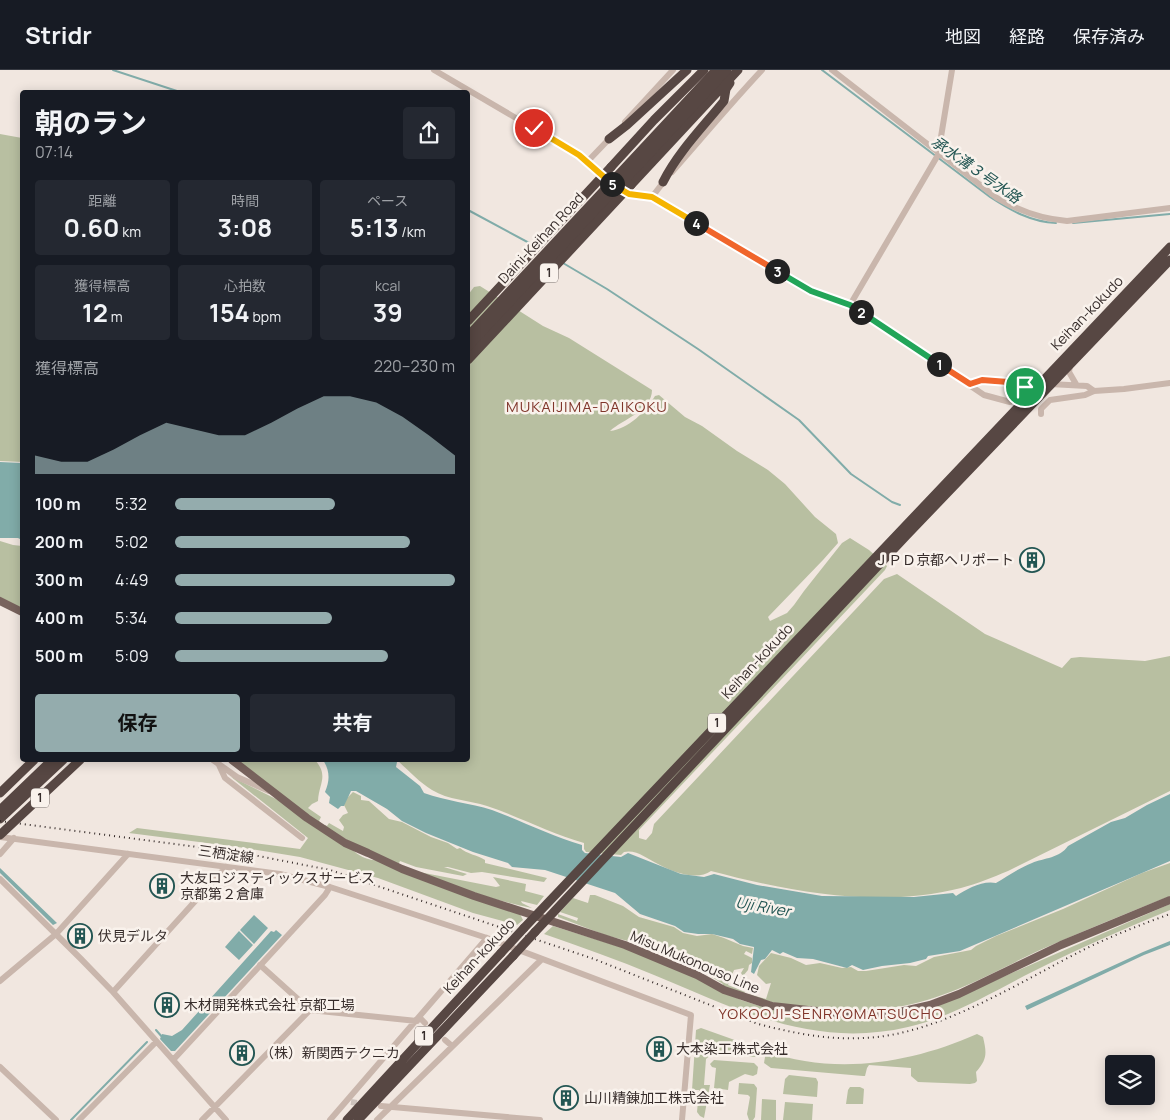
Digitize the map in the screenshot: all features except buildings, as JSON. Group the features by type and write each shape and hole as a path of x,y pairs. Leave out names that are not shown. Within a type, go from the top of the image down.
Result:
{"highway":[{"path":"609,139 628,125 687,70"},
{"name":"1","path":"470,319 654,120 704,70"},
{"name":"Daini-Keihan Road","path":"470,346 716,70"},
{"path":"663,182 670,167 679,155 724,101 732,72"},
{"name":"1","path":"470,358 631,185 732,72"},
{"name":"Daini-Keihan Road","path":"470,334 602,198 732,72"},
{"name":"Keihan-kokudo","path":"358,1120 513,956 1031,393 1170,247"},
{"name":"Keihan-kokudo","path":"347,1120 538,913 897,538 1070,364 1170,260"},
{"name":"1","path":"0,793 32,762"},
{"name":"1","path":"0,810 50,762"},
{"name":"1","path":"0,819 61,762"},
{"name":"1","path":"0,836 78,762"}],"main road":[{"path":"0,601 20,611"},
{"name":"Misu Mukonouso Line","path":"235,762 308,818 345,843 430,880 538,913 625,945 697,975 724,990 772,1006 870,1015 895,1013 930,1005 959,994 1061,945 1170,900"}],"street":[{"path":"434,70 468,90"},
{"path":"588,161 673,70"},
{"path":"652,197 663,182 762,70"},
{"path":"850,305 938,154 952,70"},
{"path":"835,71 938,154 1007,204 1039,217 1067,221 1170,208"},
{"path":"470,91 579,155 588,161 608,182 629,194 652,197 811,291 850,305 984,395 1010,402"},
{"path":"1070,364 1069,372 1076,384"},
{"path":"970,384 982,380 1020,383 1031,393"},
{"path":"1040,414 1041,409 1050,400 1094,391 1170,383"},
{"path":"1050,384 1076,384 1087,386 1094,391"},
{"path":"215,762 237,776 274,793"},
{"path":"219,765 225,778 302,838"},
{"name":"三栖淀線","path":"0,836 280,874 330,886 487,938 691,1015 682,1120"},
{"path":"1,854 14,838"},
{"path":"0,980 56,934 128,854"},
{"path":"115,989 226,866"},
{"path":"0,879 115,989 156,1042 176,1056 226,1120"},
{"path":"176,1056 325,895 330,886"},
{"path":"330,1120 349,1102 487,938"},
{"path":"377,1120 542,959"},
{"path":"260,965 310,1010 418,1019 426,1023"},
{"path":"202,1120 310,1010"},
{"path":"445,1040 452,1046"},
{"path":"79,1120 156,1042"},
{"path":"0,1067 56,1120"},
{"path":"382,1106 540,1120"}],"green space":[{"path":"0,134 20,138 20,462 0,461"},
{"path":"480,286 543,326 569,338 652,390 651,397 642,409 610,431 617,430 630,423 647,408 655,396 659,395 685,417 702,426 768,470 785,484 815,517 836,534 838,543 768,617 770,621 787,613 842,543 850,538 869,550 887,566 639,830 639,838 646,840 652,833 654,824 884,579 897,574 985,634 1062,668 1071,658 1080,657 1145,661 1170,656 1170,791 1008,871 979,882 961,888 930,894 899,897 867,897 804,891 741,879 711,871 699,875 684,874 670,870 642,855 628,851 621,855 586,852 584,843 487,806 445,796 427,787 399,762 470,762 470,292 474,287"},
{"path":"0,541 20,546 20,609 0,599"},
{"path":"238,762 316,762 322,771 322,780 318,801 308,808 321,817 319,821 321,825"},
{"path":"230,776 282,802 364,858 378,860 520,914 523,920 517,925 473,913 378,878 300,857 129,833 137,828 300,849 308,838"},
{"path":"353,792 361,796 361,800 369,801 389,819 402,822 457,849 460,848 485,860 485,863 547,878 544,882 482,872 471,873 444,867 467,874 463,876 416,867 400,861 398,865 324,827 329,823 343,831 344,827 339,820 348,813 344,805 347,798"},
{"path":"1170,863 1170,896 1056,943 970,984 934,998 896,1007 840,1010 785,1005 749,997 749,994 766,999 771,983 766,984 757,975 759,966 771,953 791,958 806,965 820,963 842,968 851,967 858,971 904,965 916,966 934,957 971,950 996,936 1063,909 1142,873"},
{"path":"409,870 496,887 500,886 493,877 526,884 525,891 544,896 537,905 521,901 532,908 516,905"},
{"path":"590,895 595,895 623,906 639,917 674,927 683,933 697,936 712,934 753,948 752,954 746,951 744,954 752,958 752,963 749,965 748,970 743,976 741,973 744,968 734,970 728,985 745,992 743,995 722,986 723,984 710,976 707,970 687,965 639,944 605,935 558,917 558,914 577,921 578,918 560,912 573,898 588,903"},
{"path":"1170,904 1170,910 1066,955 972,1003 940,1017 908,1027 874,1033 840,1033 808,1029 746,1013 627,964 544,934 553,926 630,950 699,979 741,1000 760,1006 836,1017 863,1018 907,1015 934,1007"},
{"path":"701,1028 760,1049 760,1056 756,1057 723,1053 706,1059 704,1085 710,1085 704,1118 697,1112 699,1090 692,1090 696,1030"},
{"path":"977,1034 983,1037 985,1056 976,1072 977,1081 970,1084 918,1082 911,1076 911,1068 869,1065 865,1076 863,1076 771,1068 764,1063 766,1051 792,1059 819,1063 873,1063 900,1059 926,1052"},
{"path":"714,1060 754,1063 758,1067 757,1074 753,1076 745,1074 729,1082 728,1090 714,1088 716,1068 710,1064"},
{"path":"789,1075 816,1078 818,1082 817,1097 783,1094 785,1079"},
{"path":"739,1083 754,1084 757,1088 755,1117 753,1120 749,1120 747,1114 750,1097 738,1094"},
{"path":"850,1087 864,1089 863,1104 846,1104"},
{"path":"762,1099 776,1100 776,1120 761,1120"},
{"path":"785,1102 813,1104 812,1120 783,1120"}],"water":[{"path":"0,462 20,463 20,539 0,538"},
{"name":"Uji River","path":"324,762 397,762 396,767 420,786 424,793 492,810 582,845 582,850 585,853 621,857 628,853 681,874 704,877 714,874 757,885 822,896 914,897 953,893 956,896 980,884 996,883 1027,865 1061,853 1068,846 1111,822 1125,818 1170,794 1170,861 960,951 928,956 926,959 910,963 863,970 852,965 847,968 813,959 797,958 783,952 780,954 772,950 765,959 761,960 754,974 751,972 754,947 712,934 684,932 675,926 640,914 615,893 545,870 512,867 508,863 473,852 402,821 387,809 356,791 351,791 344,806 338,809 329,803 330,797 325,792 328,783 327,768"},
{"path":"0,868 57,923 53,925 0,873"},
{"path":"254,915 268,928 254,944 240,930"},
{"path":"276,930 282,935 175,1051 171,1051 160,1039 162,1034 172,1036 182,1030 271,931 274,932"},
{"path":"239,931 253,945 239,960 225,947"},
{"path":"1170,941 1170,945 1144,955 1027,1010 1025,1006 1143,952"}],"waterway":[{"path":"113,70 174,90"},
{"name":"承水溝３号水路","path":"822,70 990,197 1029,218 1056,223"},
{"path":"470,211 533,245"},
{"name":"承水溝３号水路","path":"1073,223 1170,214"},
{"path":"563,263 607,289 698,349 799,420 851,474 892,502 900,505"},
{"path":"156,1030 163,1038"},
{"path":"71,1120 147,1042"}],"tunnel":[{"path":"351,1102 365,1104"}],"railway":[{"path":"0,821 243,853 330,870 594,959 758,1024 823,1037 863,1038 891,1035 948,1018 976,1006 1094,945 1170,914"}],"place":[{"name":"ＪＰＤ京都ヘリポート","path":"1032,560"},
{"name":"大友ロジスティックスサービス 京都第２倉庫","path":"162,886"},
{"name":"伏見デルタ","path":"80,936"},
{"name":"木材開発株式会社 京都工場","path":"167,1005"},
{"name":"大本染工株式会社","path":"659,1049"},
{"name":"（株）新関西テクニカ","path":"242,1053"},
{"name":"山川精錬加工株式会社","path":"566,1098"}],"district":[{"name":"MUKAIJIMA-DAIKOKU","path":"587,407"},
{"name":"YOKOOJI-SENRYOMATSUCHO","path":"831,1014"}],"route":[{"path":"534,128 588,161 608,182 629,194 652,197 811,291 850,305 970,384 982,380 1020,383 1025,387"}]}
